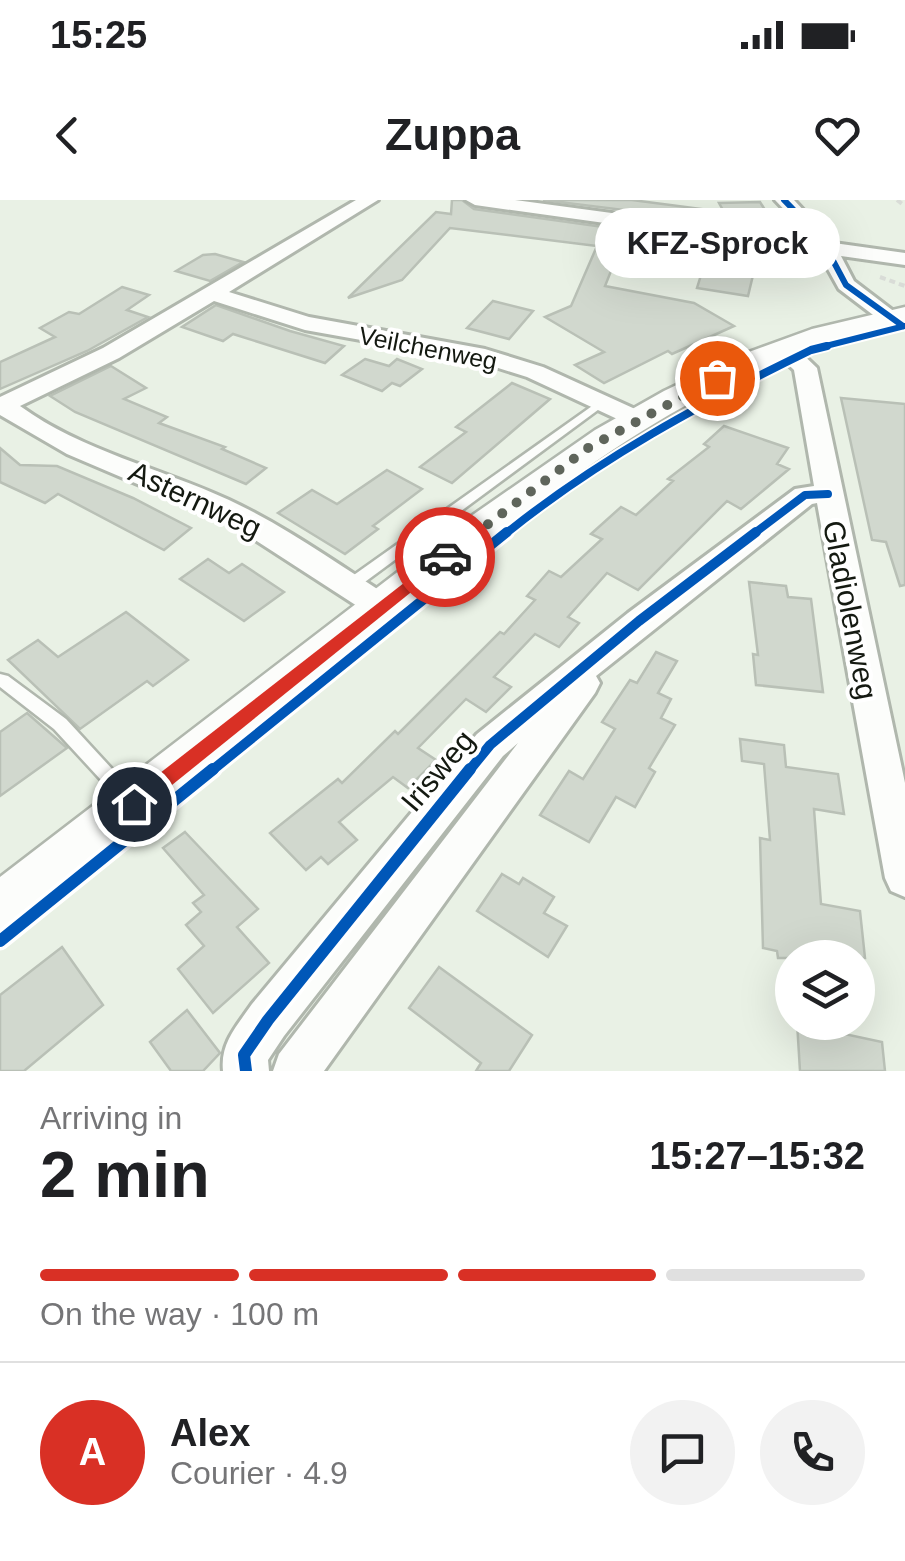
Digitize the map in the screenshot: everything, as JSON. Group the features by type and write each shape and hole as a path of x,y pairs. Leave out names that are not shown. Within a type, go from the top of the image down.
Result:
{"main road":[{"path":"0,912 134,804 365,596 558,469 620,410 901,307"}],"street":[{"path":"1,405 110,353 370,200"},
{"path":"474,200 905,260"},
{"path":"784,200 828,250 846,285 901,307"},
{"name":"Veilchenweg","path":"214,294 304,322 477,354 535,372 620,410"},
{"name":"Gladiolenweg","path":"785,350 805,368 905,878"},
{"name":"Asternweg","path":"1,405 93,453 220,507 365,596"},
{"name":"Irisweg","path":"246,1071 244,1055 268,1020 490,745 612,643 805,495 828,494"},
{"name":"Irisweg","path":"296,1071 612,643"}],"lane":[{"path":"2,680 60,724 134,804"}],"path":[{"path":"897,200 905,206"},
{"path":"870,272 901,307"}],"building":[{"path":"452,200 462,200 474,209 733,245 727,267 754,271 748,296 697,288 706,259 621,246 605,286 694,303 734,326 672,354 668,351 604,383 575,365 604,352 545,317 571,306 597,246 450,228 402,280 348,298 436,212 451,214"},
{"path":"543,200 632,200 724,212 719,203 760,202 777,229"},
{"path":"215,254 243,262 210,281 176,271 203,255"},
{"path":"122,287 149,295 127,310 148,317 87,351 0,389 0,362 55,337 40,328 69,312 79,314"},
{"path":"493,301 533,311 509,339 467,328"},
{"path":"216,305 344,346 325,363 233,334 223,341 182,327"},
{"path":"365,359 389,366 397,359 422,369 400,386 392,383 382,391 342,375"},
{"path":"111,366 146,388 124,399 167,417 159,423 225,447 222,449 266,468 246,484 75,412 50,396"},
{"path":"512,383 550,399 452,483 420,467 466,432 456,427"},
{"path":"841,398 905,404 905,585 900,586 886,542 872,540"},
{"path":"724,426 788,448 777,464 789,469 741,509 727,501 638,590 607,573 568,617 579,623 559,647 535,634 494,677 511,687 486,712 466,699 418,748 436,760 408,788 393,777 339,822 357,840 328,864 321,857 306,870 270,833 338,779 342,783 395,731 398,734 500,632 504,634 535,600 527,596 549,571 561,577 602,539 591,534 621,507 636,515 673,481 668,479 709,447 704,444"},
{"path":"0,448 20,465 57,466 191,528 164,550 58,494 45,503 0,482"},
{"path":"387,470 422,489 373,526 378,529 345,554 278,513 312,490 337,504"},
{"path":"208,559 229,573 242,564 284,592 244,621 180,579"},
{"path":"749,582 786,586 788,597 811,599 823,692 756,685 753,654 758,655"},
{"path":"126,612 188,660 153,686 147,681 80,729 8,660 38,640 58,657"},
{"path":"656,652 677,661 658,693 671,699 661,718 675,725 649,768 655,772 635,807 616,797 589,842 540,815 569,771 583,779 615,729 602,722 630,680 637,683"},
{"path":"27,713 67,748 0,796 0,732"},
{"path":"740,739 784,745 786,767 838,774 844,814 814,809 821,904 860,911 863,940 775,940 775,951 763,948 760,838 770,840 764,764 742,761"},
{"path":"185,832 258,909 237,927 269,963 213,1013 178,969 204,946 186,925 201,912 193,903 204,895 163,848"},
{"path":"502,874 519,884 523,878 554,897 544,913 567,926 548,957 477,911"},
{"path":"62,947 103,1005 24,1071 0,1071 0,995"},
{"path":"439,967 532,1035 509,1071 476,1071 481,1063 409,1008"},
{"path":"187,1010 220,1053 203,1071 171,1071 150,1042"},
{"path":"798,1040 882,1042 885,1071 800,1071"}],"cycle path":[{"path":"784,200 821,238 846,285 903,326"},
{"path":"0,941 557,492 691,409 811,350 905,326"},
{"path":"246,1071 244,1055 268,1020 490,745 639,621 805,495 828,494"}],"way so far":[{"path":"445,557 588,448 717,378"}],"place":[{"name":"KFZ-Sprock","path":"717,378"}],"route":[{"path":"134,804 445,557"}]}
